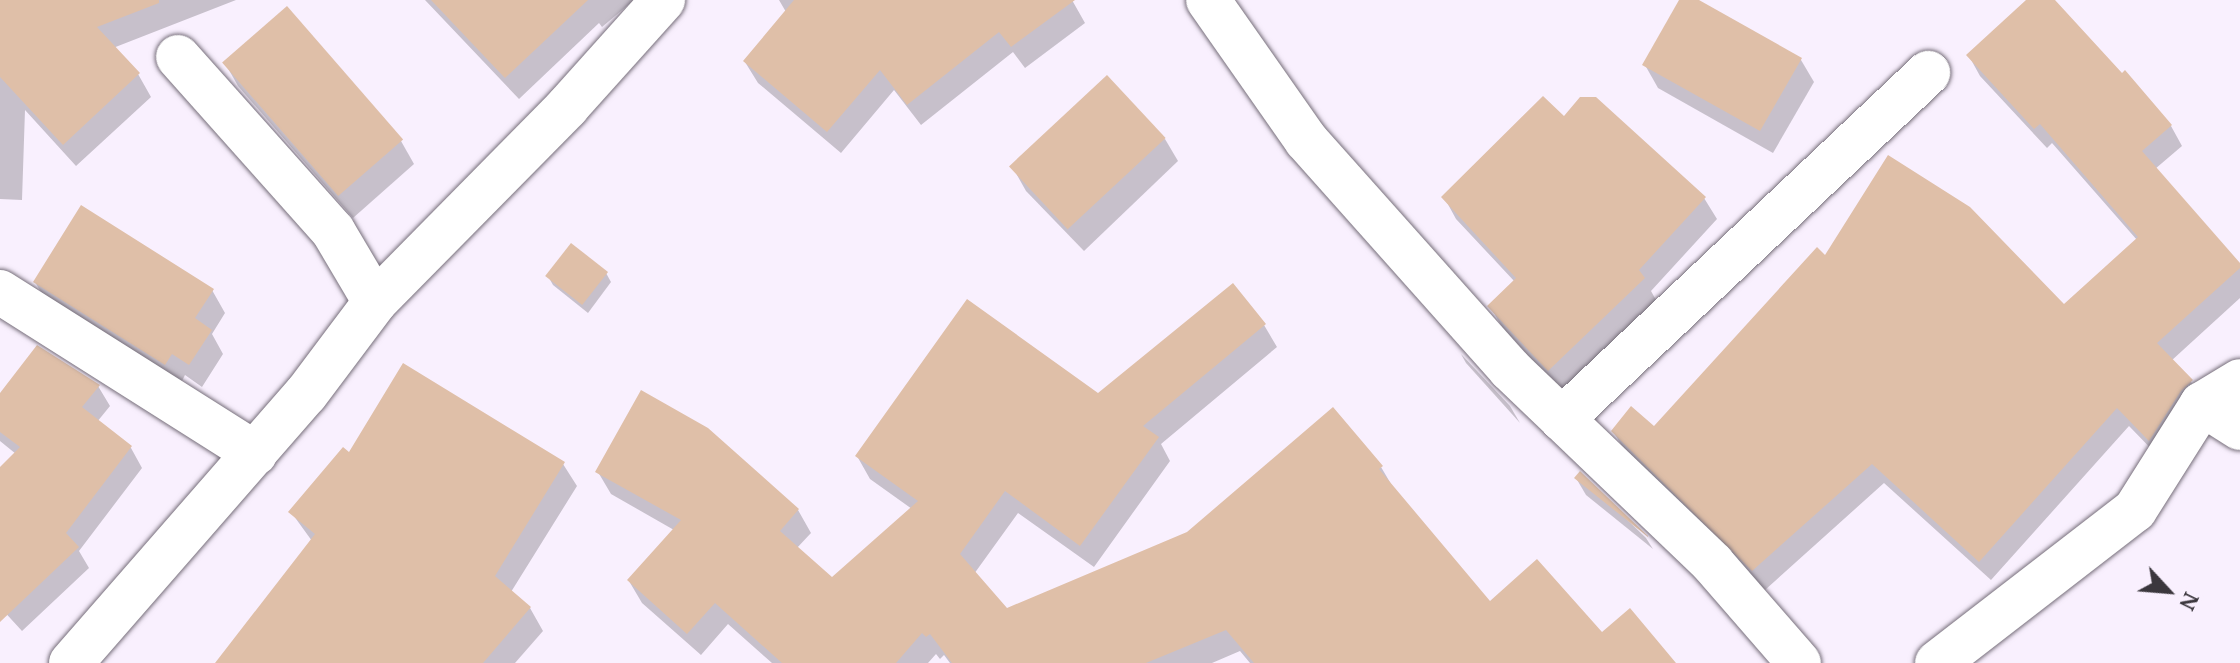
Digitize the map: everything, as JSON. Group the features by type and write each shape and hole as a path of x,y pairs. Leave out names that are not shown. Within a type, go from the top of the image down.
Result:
{"street":[{"path":"71,663 306,394 375,302 567,107 663,0"},
{"path":"1208,0 1306,140 1510,369 1713,564 1799,663"},
{"path":"178,57 333,231 375,302"},
{"path":"1562,419 1928,73"},
{"path":"0,292 255,453"},
{"path":"1937,663 2135,510 2202,404 2240,381"},
{"path":"2202,404 2240,428"}],"building":[{"path":"0,0 159,0 159,3 97,27 140,73 63,145 0,77"},
{"path":"431,0 588,0 505,78"},
{"path":"794,0 1075,0 1011,47 999,32 907,105 880,70 827,132 743,61"},
{"path":"1679,0 1699,0 1802,58 1760,131 1642,65"},
{"path":"2026,0 2055,0 2122,73 2125,70 2172,125 2142,151 2240,263 2240,268 2157,343 2193,380 2181,391 2149,441 2117,408 1979,562 1872,464 1752,571 1611,431 1631,406 1654,426 1817,247 1825,255 1888,155 1970,207 2064,304 2138,237 2040,124 2034,129 1966,55"},
{"path":"287,6 403,140 338,196 222,62"},
{"path":"1107,75 1166,138 1068,229 1009,166"},
{"path":"1543,96 1564,116 1580,97 1596,97 1706,197 1639,270 1645,278 1548,371 1487,306 1516,278 1441,197"},
{"path":"81,205 214,289 195,318 212,330 189,365 172,354 165,365 33,282"},
{"path":"571,243 608,272 582,305 545,276"},
{"path":"1233,283 1266,324 1143,426 1159,437 1080,546 1005,491 960,554 1007,608 1187,532 1333,407 1383,466 1379,469 1490,601 1537,559 1602,632 1630,608 1676,663 1254,663 1226,630 1146,663 952,663 930,634 926,637 922,633 896,663 782,663 715,603 687,634 627,580 681,520 595,472 641,390 708,428 799,509 780,531 832,577 918,501 855,456 967,299 1098,393"},
{"path":"37,345 100,385 82,407 132,446 66,533 79,547 0,622 0,467 20,447 0,432 0,393"},
{"path":"403,363 565,462 495,576 531,607 483,663 215,663 315,534 288,512 343,447 349,452"},
{"path":"1580,471 1648,536 1648,537 1574,478"}]}
